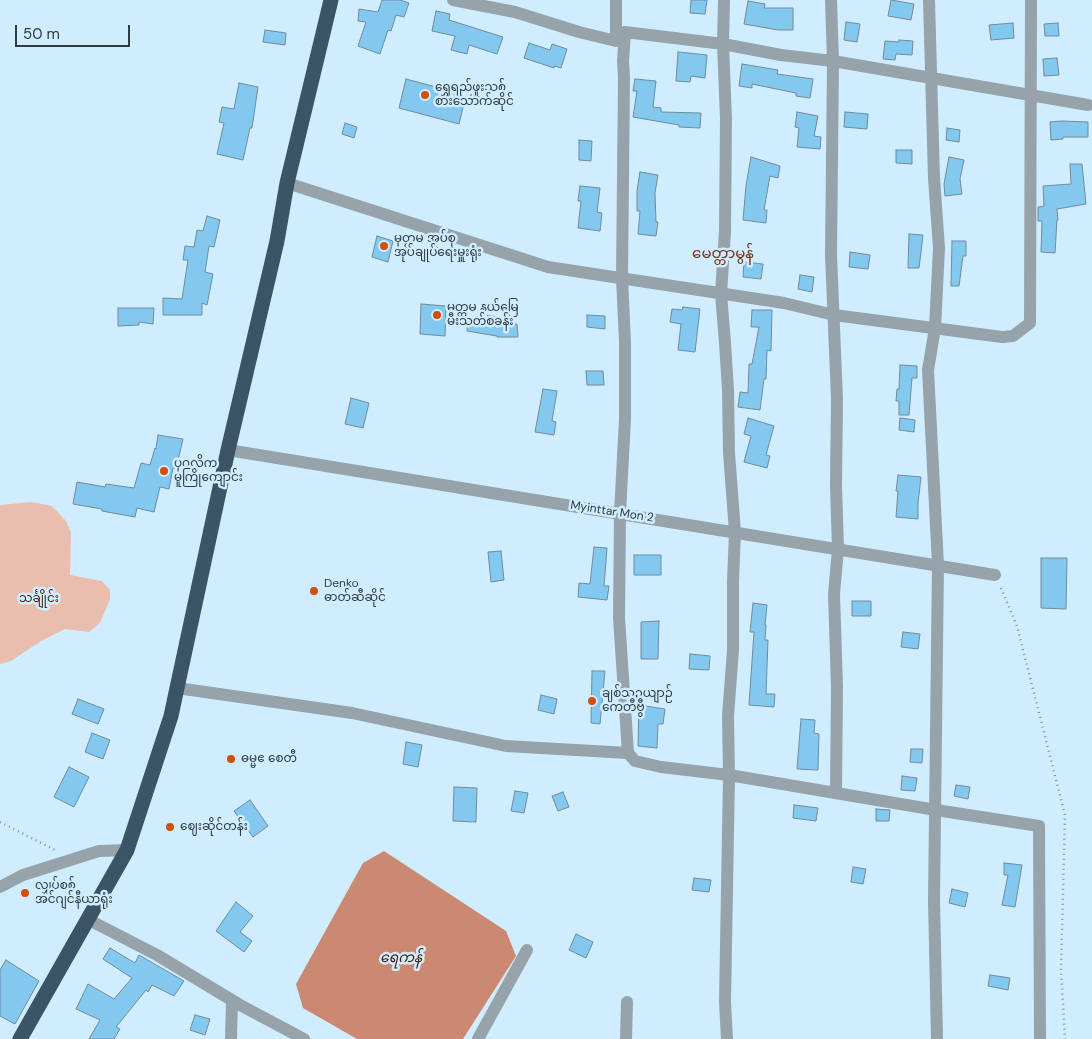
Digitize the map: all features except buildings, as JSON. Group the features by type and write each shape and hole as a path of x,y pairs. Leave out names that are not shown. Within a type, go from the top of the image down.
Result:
{"highway":[{"path":"20,1039 127,850 171,716 228,450 277,241 287,184 331,0"}],"street":[{"path":"453,0 515,6 578,32 723,44 1088,105"},
{"path":"616,0 624,77 622,278 625,342 625,419 620,513 619,618 628,753 635,761 644,763 1039,826 1040,1039"},
{"path":"724,0 725,231 721,294 735,532 733,650 728,716 729,776 725,1002 727,1039"},
{"path":"831,0 833,61 831,255 837,399 836,486 838,549 834,594 837,687 836,793"},
{"path":"929,0 938,248 935,328 928,370 938,565 934,900 937,1039"},
{"path":"287,184 548,267 784,303 834,315 1002,337 1013,336 1030,324 1031,0"},
{"name":"Myinttar Mon 2","path":"228,450 995,575"},
{"path":"177,688 352,713 506,746 628,753"},
{"path":"0,887 24,875 100,851 127,850"},
{"path":"89,920 157,955 232,1000 304,1039"},
{"path":"478,1039 527,950"},
{"path":"230,1039 232,1000"},
{"path":"626,1039 627,1002"}],"path":[{"path":"995,575 1017,626 1066,815 1061,969 1065,1039"},
{"path":"0,822 74,859"}],"green space":[{"name":"သင်္ချိုင်း","path":"32,502 52,506 66,521 71,533 70,575 102,581 110,590 110,599 100,623 89,632 65,629 41,641 11,661 0,664 0,505"}],"water":[{"name":"ရေကန်","path":"384,851 506,931 516,956 463,1039 357,1039 303,1008 296,984 363,863"}],"place":[{"name":"ရွှေရည်ဖူးသစ် စားသောက်ဆိုင်","path":"425,95"},
{"name":"မုတ္တမ အုပ်စု အုပ်ချုပ်ရေးမှူးရုံး","path":"384,246"},
{"name":"မုတ္တမ နယ်မြေ မီးသတ်စခန်း","path":"437,315"},
{"name":"ပုဂ္ဂလိက မူကြိုကျောင်း","path":"164,471"},
{"name":"Denko ဓာတ်ဆီဆိုင်","path":"314,591"},
{"name":"ချစ်သူဥယျာဉ် ကေတီဗွီ","path":"592,701"},
{"name":"ဓမ္မဧ စေတီ","path":"231,759"},
{"name":"ဈေးဆိုင်တန်း","path":"170,827"},
{"name":"လျှပ်စစ် အင်ဂျင်နီယာရုံး","path":"25,893"}],"district":[{"name":"မေတ္တာမွန်","path":"723,254"}]}
